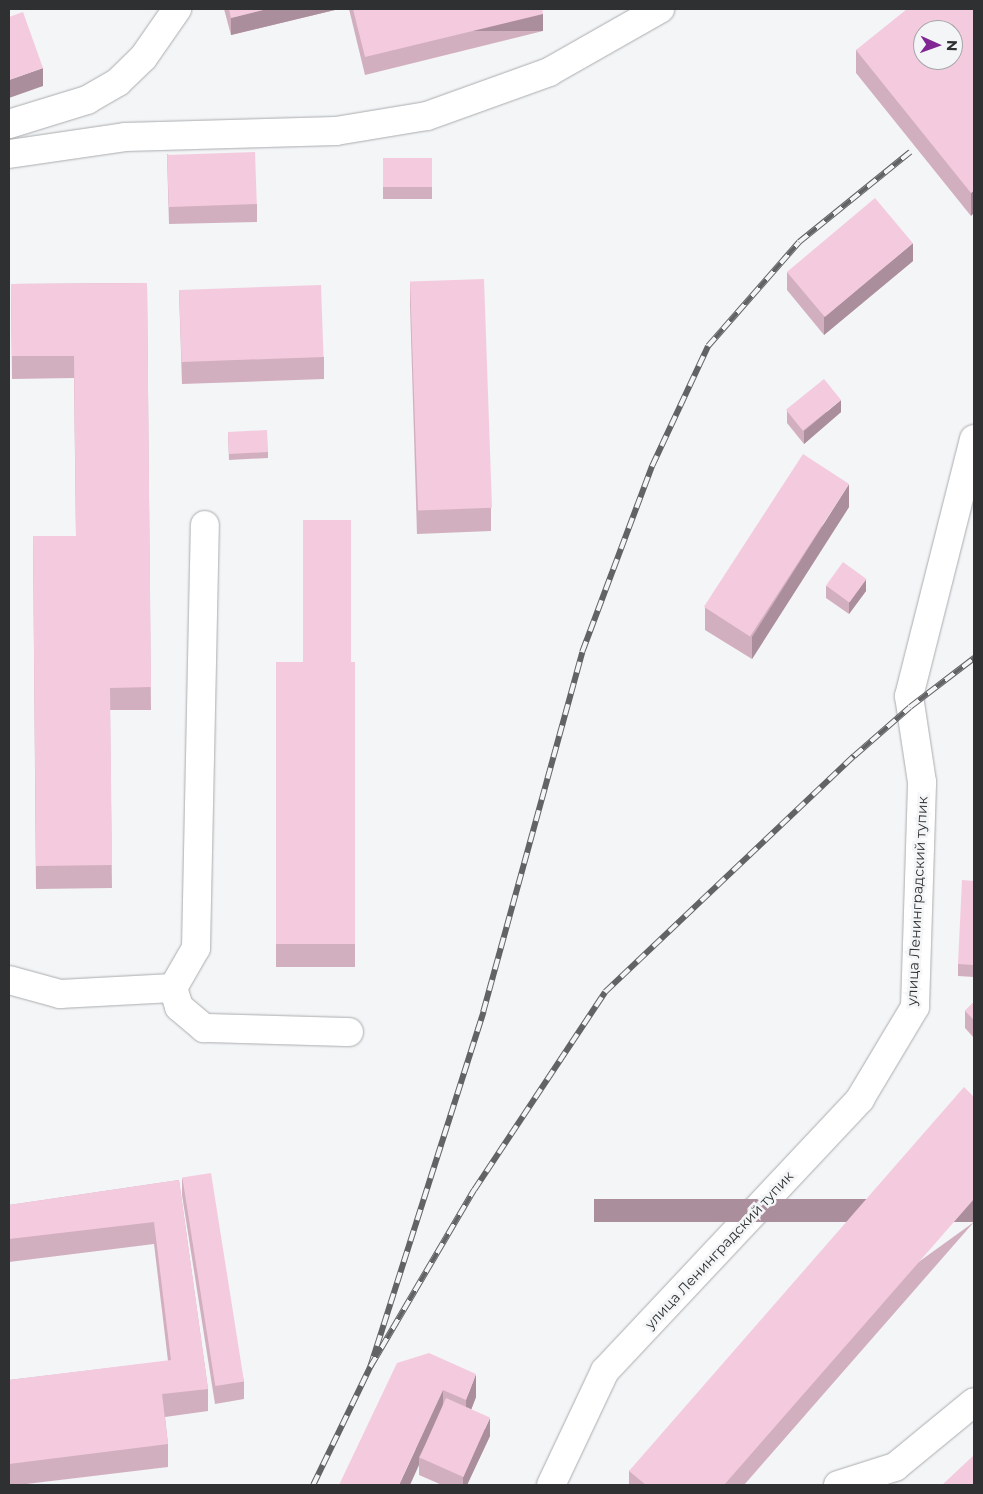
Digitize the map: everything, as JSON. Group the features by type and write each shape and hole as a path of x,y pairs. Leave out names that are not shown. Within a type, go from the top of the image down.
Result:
{"street":[{"path":"9,124 87,100 118,82 143,58 177,9"},
{"path":"9,154 125,137 336,131 427,116 549,72 660,9"},
{"name":"улица Ленинградский тупик","path":"553,1484 605,1371 860,1099 915,1007 922,782 908,696 974,438"},
{"path":"205,525 196,948 174,988 179,1007 204,1028 349,1032"},
{"path":"9,980 60,994 174,988"},
{"path":"838,1485 895,1467 974,1402"}],"building":[{"path":"229,9 267,9 231,18"},
{"path":"353,9 542,9 543,14 365,57"},
{"path":"907,9 974,9 974,190 971,193 856,50"},
{"path":"23,12 43,68 9,80 9,17"},
{"path":"255,152 257,204 169,207 167,155"},
{"path":"383,158 432,158 432,187 383,187"},
{"path":"875,198 913,243 825,317 787,272"},
{"path":"484,279 492,508 418,510 410,282"},
{"path":"147,283 151,687 110,688 112,865 36,866 33,536 76,536 74,356 12,356 11,284"},
{"path":"321,285 324,357 182,362 179,290"},
{"path":"824,379 841,400 803,431 786,410"},
{"path":"267,430 268,452 229,454 228,432"},
{"path":"803,454 849,484 750,637 704,607"},
{"path":"303,520 351,520 351,662 303,662"},
{"path":"843,562 866,579 849,603 826,585"},
{"path":"276,662 355,662 355,944 276,944"},
{"path":"962,880 974,881 974,965 958,964"},
{"path":"974,1002 974,1020 965,1011"},
{"path":"964,1087 974,1097 974,1199 724,1485 646,1485 629,1471"},
{"path":"211,1173 244,1381 215,1386 182,1178"},
{"path":"179,1180 208,1389 162,1394 168,1444 9,1464 9,1380 171,1360 154,1222 9,1239 9,1205"},
{"path":"429,1353 476,1374 466,1400 443,1390 399,1485 339,1485 397,1363"},
{"path":"446,1398 490,1418 463,1477 420,1457"},
{"path":"974,1455 974,1485 942,1485"}],"railway":[{"path":"370,1367 483,1012 582,652 652,466 708,346 799,242 910,152"},
{"path":"313,1485 370,1367 474,1190 605,992 854,756 910,707 974,658"}]}
